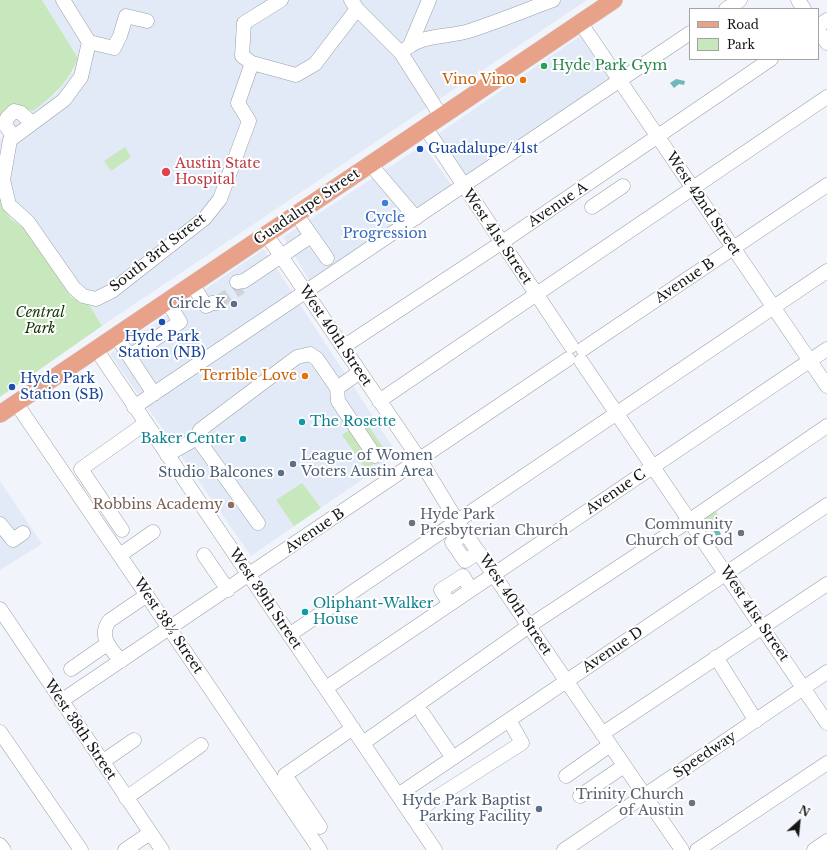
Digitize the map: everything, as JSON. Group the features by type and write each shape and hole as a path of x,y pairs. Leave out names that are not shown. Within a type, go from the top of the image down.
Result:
{"main road":[{"name":"Guadalupe Street","path":"0,414 614,0"}],"street":[{"path":"32,123 21,113 14,111 11,113 5,125 14,137 64,100 81,77 89,42 63,0"},
{"path":"281,0 244,23 242,56 252,63 296,75 315,64 354,4 406,48 441,116"},
{"path":"406,48 429,0"},
{"path":"406,48 426,38 471,31 552,0"},
{"path":"728,8 740,0"},
{"path":"89,42 114,48 120,36 126,16 147,21"},
{"name":"West 42nd Street","path":"580,22 827,386"},
{"path":"819,31 827,43"},
{"path":"134,407 689,35"},
{"name":"Avenue A","path":"343,347 501,243 770,60"},
{"name":"South 3rd Street","path":"14,137 10,140 3,180 9,205 28,222 74,288 83,296 96,299 112,291 205,218 220,199 249,121 238,103 252,63"},
{"path":"379,401 827,97"},
{"name":"West 41st Street","path":"425,127 501,243 654,466 827,724"},
{"path":"370,164 416,218"},
{"path":"597,178 608,196"},
{"name":"Avenue B","path":"61,701 249,576 827,185"},
{"path":"592,207 623,186"},
{"path":"296,214 327,258"},
{"name":"West 40th Street","path":"266,234 420,460 457,521 682,850"},
{"path":"241,283 311,236"},
{"path":"289,634 827,271"},
{"path":"192,284 206,306 214,301"},
{"path":"130,356 180,322 166,301"},
{"path":"116,336 154,394"},
{"name":"West 39th Street","path":"96,349 435,850"},
{"name":"Avenue C","path":"326,688 827,349"},
{"path":"167,455 197,438 200,430 297,357 310,354 317,359 337,388 338,401 375,456"},
{"path":"337,388 360,372"},
{"name":"West 38½ Street","path":"16,403 320,850"},
{"path":"122,530 81,469 146,424"},
{"path":"363,743 529,626 690,520 827,426"},
{"path":"197,438 258,523"},
{"name":"Avenue D","path":"398,795 827,505"},
{"path":"0,524 13,540 23,533"},
{"path":"120,555 153,532"},
{"path":"450,604 442,590 463,576 469,567 452,542 466,534"},
{"path":"465,561 479,552"},
{"path":"204,555 228,590"},
{"path":"463,576 471,590"},
{"path":"566,776 606,740 716,657 827,584"},
{"path":"121,662 107,644 104,635 105,626 109,621 147,595"},
{"name":"West 38th Street","path":"0,609 162,850"},
{"path":"71,669 107,644"},
{"path":"716,657 756,721"},
{"name":"Speedway","path":"564,850 827,672"},
{"path":"423,714 453,758"},
{"path":"413,816 434,799 522,743 508,720"},
{"path":"320,827 285,775 353,728"},
{"path":"0,732 82,850"},
{"path":"102,762 134,740"},
{"path":"126,798 200,745"},
{"path":"696,850 827,763"},
{"path":"580,796 624,766"},
{"path":"125,850 150,833"},
{"path":"814,850 827,841"},
{"path":"0,845 4,850"}],"shaded area":[{"name":"Austin State Hospital","path":"42,0 587,0 102,326 90,306 71,297 24,228 11,219 0,202 0,141 3,135 0,130 0,116 10,107 33,111 56,93 73,71 78,58"},
{"path":"580,36 612,82 469,181 438,134"},
{"path":"423,145 455,190 312,285 283,237"},
{"path":"264,249 398,455 251,556 110,354"},
{"path":"0,481 42,544 0,570"}],"green space":[{"path":"0,0 42,0 78,58 70,74 60,88 33,111 10,107 0,116"},
{"path":"125,147 131,157 111,171 104,161"},
{"name":"Central Park","path":"0,202 11,219 24,228 71,297 90,306 102,326 0,397"},
{"path":"364,420 388,454 366,469 342,435"},
{"path":"302,483 321,508 294,526 276,500"},
{"path":"712,506 719,516 707,524 701,514"}],"water":[{"path":"676,79 685,81 684,85 679,84 674,88 670,83"},
{"path":"715,520 721,534 717,537 709,524"}],"tunnel":[{"path":"217,303 241,287"}],"place":[{"name":"Hyde Park Gym","path":"544,66"},
{"name":"Vino Vino","path":"523,80"},
{"name":"Guadalupe/41st","path":"420,149"},
{"name":"Austin State Hospital","path":"166,172"},
{"name":"Cycle Progression","path":"385,203"},
{"name":"Circle K","path":"234,304"},
{"name":"Hyde Park Station (NB)","path":"162,322"},
{"name":"Terrible Love","path":"305,376"},
{"name":"Hyde Park Station (SB)","path":"12,387"},
{"name":"The Rosette","path":"302,422"},
{"name":"Baker Center","path":"243,439"},
{"name":"League of Women Voters Austin Area","path":"293,464"},
{"name":"Studio Balcones","path":"281,473"},
{"name":"Robbins Academy","path":"231,505"},
{"name":"Hyde Park Presbyterian Church","path":"412,523"},
{"name":"Community Church of God","path":"741,533"},
{"name":"Oliphant-Walker House","path":"305,612"},
{"name":"Trinity Church of Austin","path":"692,803"},
{"name":"Hyde Park Baptist Parking Facility","path":"539,809"}]}
